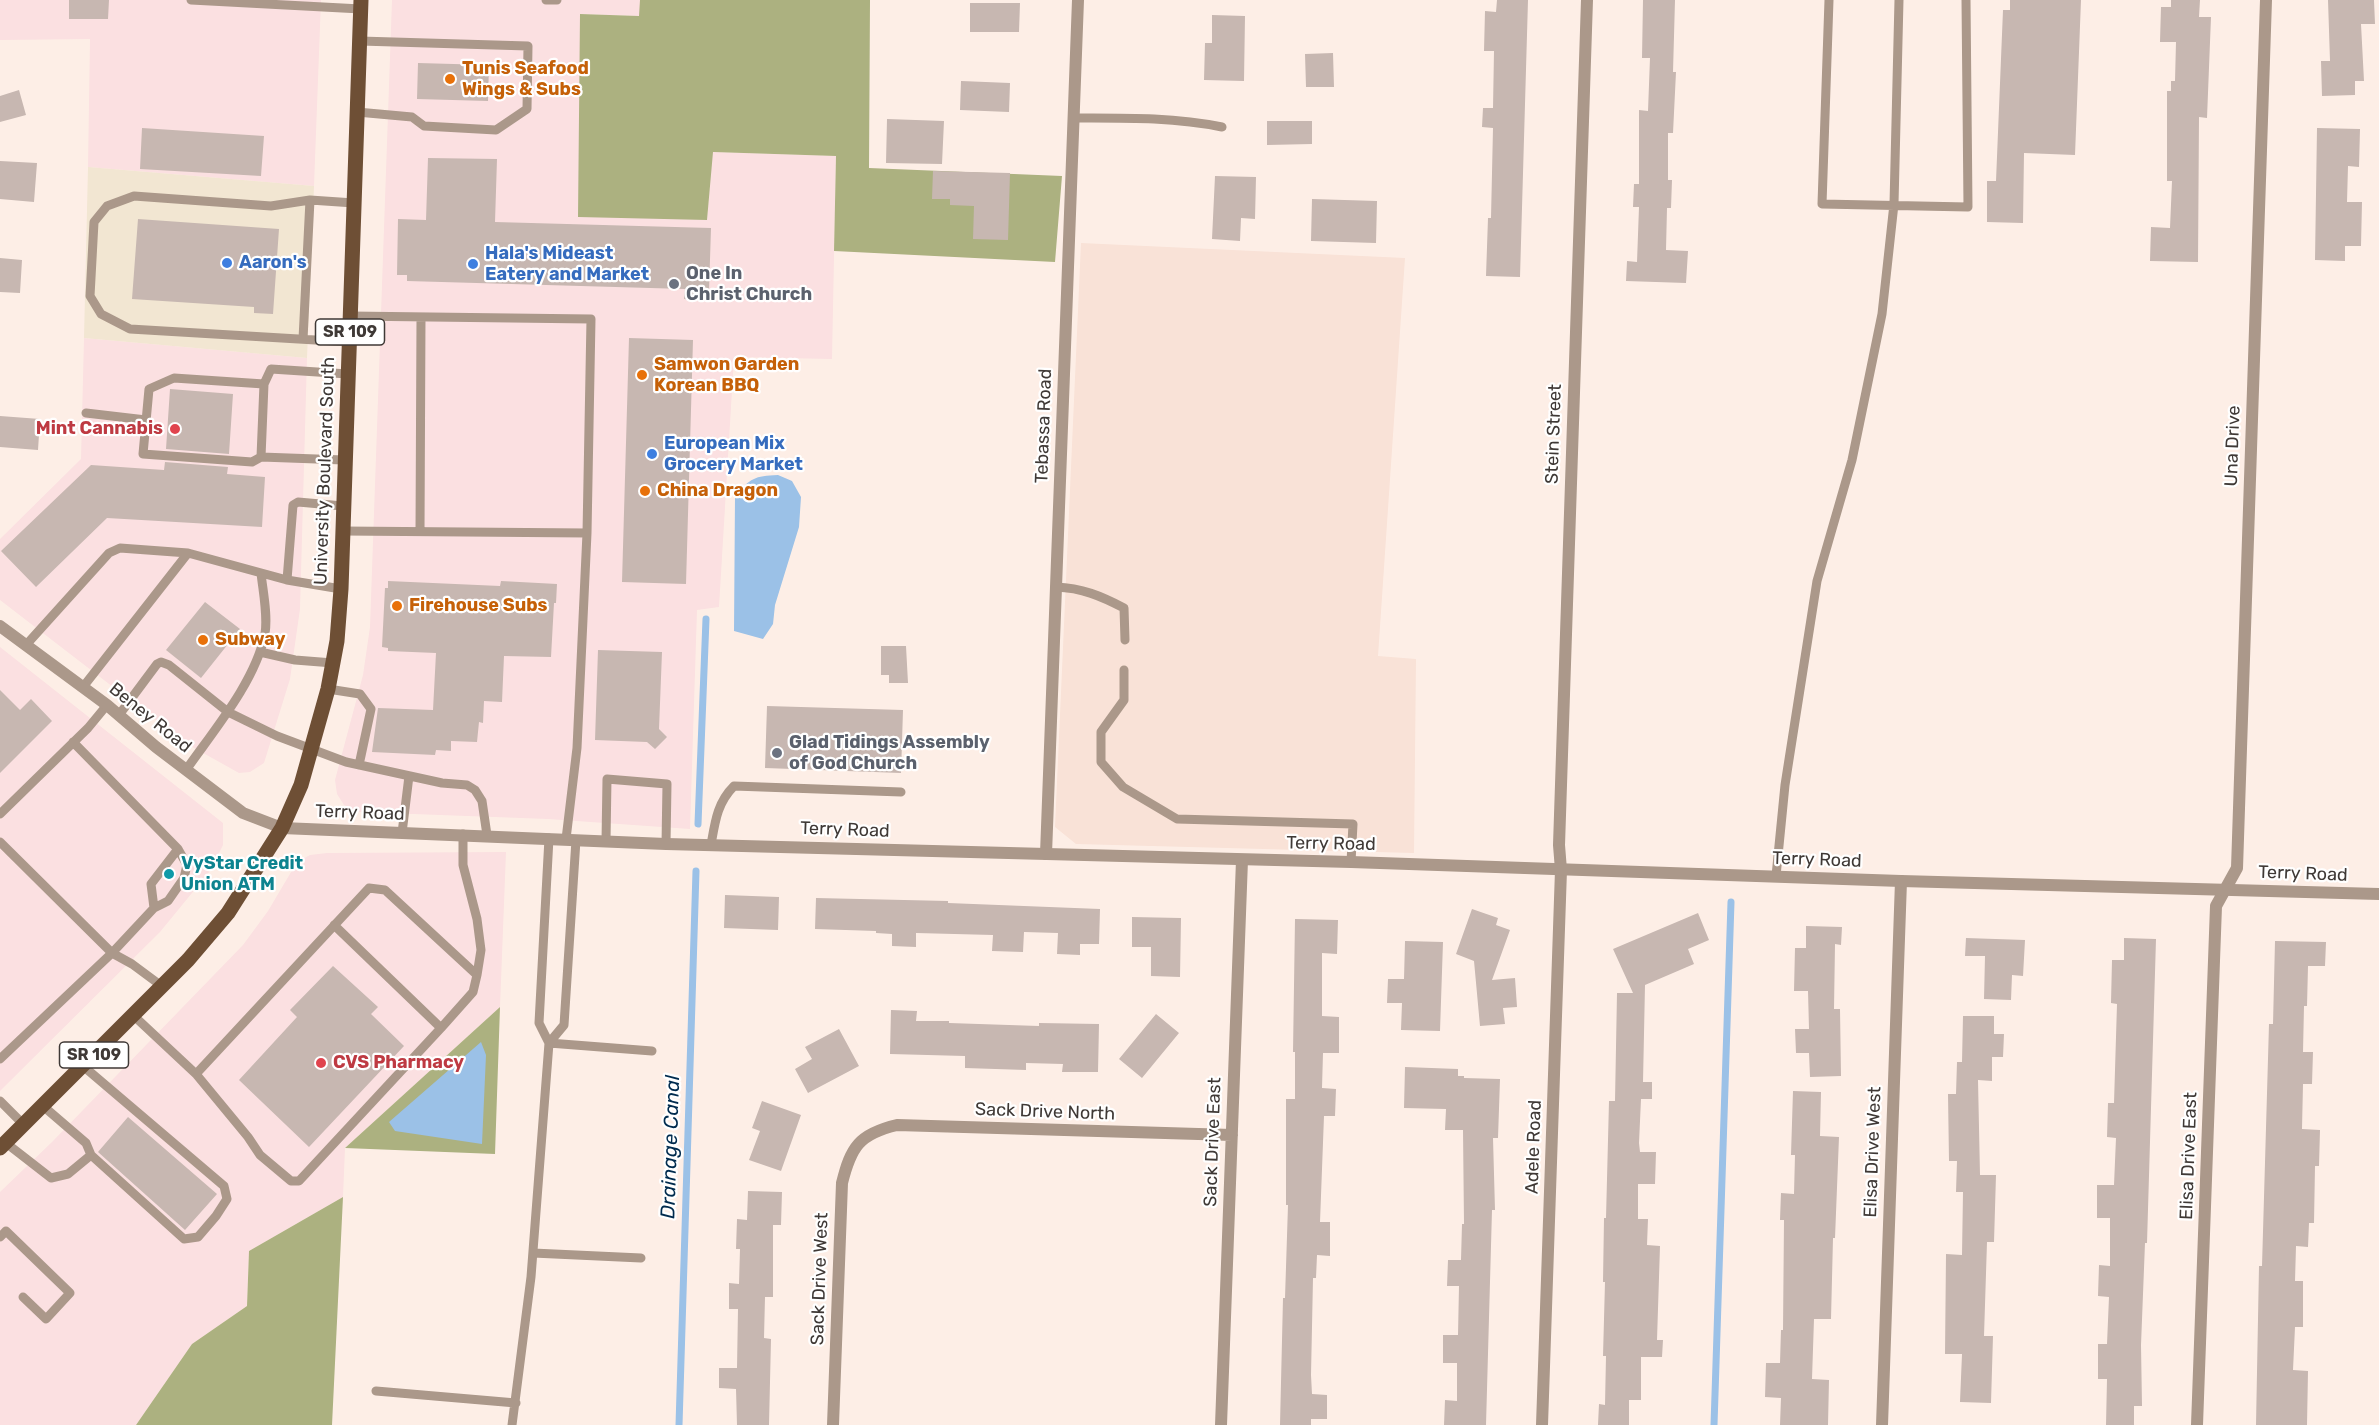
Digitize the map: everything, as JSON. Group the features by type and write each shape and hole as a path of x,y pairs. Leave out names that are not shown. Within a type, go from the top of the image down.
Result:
{"main road":[{"name":"University Boulevard South","path":"282,828 301,785 312,748 328,689 337,641 341,589 361,4"},
{"name":"SR 109","path":"3,1145 188,960 228,913 282,828"}],"street":[{"name":"Tebassa Road","path":"1046,854 1078,0"},
{"name":"Stein Street","path":"1562,870 1559,834 1587,0"},
{"name":"Una Drive","path":"2224,890 2237,868 2266,0"},
{"name":"Beney Road","path":"0,626 108,705 186,770 243,813 282,828"},
{"name":"Terry Road","path":"282,828 666,844 1351,862 1901,881 2379,894"},
{"name":"Sack Drive East","path":"1221,1425 1242,860"},
{"name":"Adele Road","path":"1542,1425 1562,870"},
{"name":"Elisa Drive West","path":"1882,1425 1901,881"},
{"name":"Elisa Drive East","path":"2197,1425 2216,906 2224,890"},
{"name":"Sack Drive North","path":"862,1140 879,1129 897,1125 1232,1135"},
{"name":"Sack Drive West","path":"833,1425 842,1183 849,1157 862,1140"}],"lane":[{"path":"192,0 361,4"},
{"path":"546,0 557,0"},
{"path":"1829,0 1822,204 1968,207 1966,0"},
{"path":"1776,876 1786,774 1817,581 1852,460 1882,314 1894,204 1899,0"},
{"path":"357,112 412,117 424,126 496,130 527,109 528,46 360,41"},
{"path":"1074,117 1128,117 1198,122 1222,127"},
{"path":"349,342 130,329 101,314 90,296 94,222 107,206 134,196 271,206 310,200 354,203"},
{"path":"303,339 310,200"},
{"path":"350,316 591,319 586,532 564,1025 549,1043"},
{"path":"420,531 421,318"},
{"path":"261,457 264,384 271,369 348,374"},
{"path":"264,384 174,378 149,389 143,454 252,462 261,457 345,460"},
{"path":"86,413 146,420"},
{"path":"286,580 294,505 298,502 343,506"},
{"path":"343,531 586,532"},
{"path":"26,645 109,553 120,548 188,553 286,580 341,589"},
{"path":"83,687 188,553"},
{"path":"186,770 228,712 260,652 265,631 261,573"},
{"path":"1056,587 1087,591 1124,609 1125,640"},
{"path":"260,652 295,660 333,663"},
{"path":"119,715 157,664 161,662 169,665 228,712 277,736 359,765 442,783 467,785 475,790 482,801 487,835"},
{"path":"1124,670 1124,700 1101,732 1101,762 1123,787 1177,819 1353,824 1351,862"},
{"path":"328,689 360,694 371,709 359,765"},
{"path":"0,814 108,705"},
{"path":"0,1059 112,953 154,908 168,901 184,878 187,866 177,849 73,742"},
{"path":"402,833 409,776"},
{"path":"606,841 608,779 667,784 666,844"},
{"path":"711,845 719,806 724,796 734,786 901,792"},
{"path":"134,1016 196,1074 249,1137 260,1155 291,1180 298,1180 473,992 481,950 477,919 463,866 463,834"},
{"path":"512,1425 533,1253 549,1043 539,1023 549,838"},
{"path":"0,842 112,953 132,964 163,987"},
{"path":"154,908 151,884 177,849"},
{"path":"196,1074 369,888 385,890 477,975"},
{"path":"334,925 441,1028"},
{"path":"549,1043 651,1051"},
{"path":"43,1106 86,1143 91,1155 184,1239 198,1238 227,1199 224,1186 83,1066"},
{"path":"0,1101 24,1125"},
{"path":"3,1145 51,1178 68,1174 91,1155"},
{"path":"0,1237 6,1231 70,1293 46,1319 23,1297"},
{"path":"533,1253 641,1258"},
{"path":"376,1391 516,1403"}],"shaded area":[{"path":"0,0 321,0 314,186 88,167 90,39 0,40"},
{"path":"392,0 640,0 640,16 580,14 707,220 712,152 836,156 832,359 734,357 719,607 697,610 690,829 548,819 359,812 344,805 337,794 335,780 363,675 370,627"},
{"path":"88,167 314,186 307,358 84,338"},
{"path":"1081,243 1405,258 1378,656 1416,659 1414,853 1076,844 1055,827"},
{"path":"84,338 307,358 300,609 290,679 264,763 250,772 239,773 187,744 0,600 0,539 81,459"},
{"path":"0,647 223,823 223,845 210,871 160,932 0,1091"},
{"path":"506,852 500,1007 345,1148 343,1197 249,1251 247,1306 192,1344 136,1425 0,1425 0,1192 52,1142 243,945 268,911 297,862 310,855 327,853"}],"green space":[{"path":"640,0 870,0 869,168 1062,176 1055,262 834,251 836,156 713,152 707,220 578,217 580,14 639,16"},
{"path":"500,1007 495,1154 345,1148"},
{"path":"343,1197 332,1425 136,1425 192,1344 247,1306 249,1251"}],"water":[{"path":"778,475 792,481 801,497 799,527 775,605 773,624 763,639 734,631 735,496 754,479"},
{"path":"481,1042 486,1055 482,1144 395,1131 389,1122"}],"building":[{"path":"69,0 109,0 108,19 69,19"},
{"path":"1497,0 1528,0 1520,277 1486,276 1488,218 1491,218 1493,128 1482,127 1483,108 1493,108 1494,51 1484,51 1485,11 1496,12"},
{"path":"1643,0 1675,0 1673,72 1676,72 1673,133 1668,133 1668,180 1672,180 1671,208 1667,208 1666,250 1688,251 1686,283 1626,281 1627,261 1637,262 1639,207 1633,207 1634,184 1639,184 1639,110 1648,111 1650,58 1642,58"},
{"path":"2010,0 2081,0 2075,155 2024,153 2023,223 1987,222 1987,181 1996,181 2003,10 2010,10"},
{"path":"2171,0 2200,0 2199,17 2211,17 2207,118 2199,117 2198,262 2150,261 2151,227 2170,228 2172,181 2167,181 2167,91 2171,91 2171,81 2175,81 2176,42 2160,42 2161,7 2171,7"},
{"path":"2328,0 2374,0 2375,24 2361,24 2364,81 2355,81 2355,95 2322,96 2321,61 2330,61"},
{"path":"970,3 1020,3 1019,32 970,32"},
{"path":"1212,15 1245,16 1244,81 1204,80 1205,43 1212,43"},
{"path":"1333,53 1334,87 1306,87 1305,54"},
{"path":"418,63 489,65 488,101 417,99"},
{"path":"961,81 1010,83 1009,112 960,110"},
{"path":"19,90 26,115 0,122 0,96"},
{"path":"887,119 944,121 942,164 886,163"},
{"path":"1267,121 1312,121 1312,144 1267,145"},
{"path":"142,128 264,136 261,176 140,169"},
{"path":"2317,128 2360,129 2359,167 2348,166 2347,202 2362,202 2361,246 2345,246 2345,261 2315,260"},
{"path":"428,158 497,159 495,222 711,228 709,291 696,300 684,299 685,289 407,281 407,275 397,275 398,219 426,220"},
{"path":"0,161 37,163 34,202 0,199"},
{"path":"933,171 1010,173 1008,240 973,239 974,206 950,205 950,199 932,199"},
{"path":"1215,176 1256,177 1255,219 1241,218 1240,241 1212,239"},
{"path":"1312,199 1377,201 1376,243 1311,241"},
{"path":"138,219 279,229 273,314 254,313 254,307 132,299"},
{"path":"0,258 22,260 20,293 0,292"},
{"path":"629,338 693,340 686,584 622,582"},
{"path":"170,389 233,394 229,454 166,449"},
{"path":"0,416 40,419 38,450 0,447"},
{"path":"165,462 228,467 227,474 265,477 262,527 107,518 36,587 1,551 91,465 164,470"},
{"path":"388,581 500,586 501,581 557,584 551,657 504,656 502,702 484,701 483,723 479,722 477,742 451,741 451,751 436,750 435,755 372,752 378,708 433,710 436,653 388,651 388,648 382,647 385,588 388,588"},
{"name":"Subway","path":"205,602 240,629 201,678 166,650"},
{"path":"881,646 906,646 908,683 889,683 889,675 881,675"},
{"path":"598,650 662,652 659,729 667,737 655,749 647,742 595,740"},
{"path":"0,690 20,710 31,699 52,721 0,773"},
{"path":"767,706 903,710 901,773 765,768"},
{"path":"725,895 779,897 778,930 724,928"},
{"path":"816,898 948,901 948,903 1100,909 1099,944 1080,944 1080,955 1057,954 1058,933 1024,932 1023,952 992,951 993,935 916,933 916,947 892,946 892,934 876,933 876,931 815,929"},
{"path":"1472,909 1498,918 1496,925 1510,930 1492,980 1515,978 1517,1007 1503,1008 1505,1024 1480,1026 1474,961 1456,954"},
{"path":"1698,913 1709,940 1688,949 1694,964 1645,985 1643,1082 1652,1082 1652,1099 1641,1099 1639,1143 1640,1152 1656,1152 1655,1184 1638,1184 1638,1219 1648,1219 1647,1245 1660,1246 1657,1340 1663,1340 1662,1357 1641,1357 1641,1400 1629,1400 1629,1425 1598,1425 1599,1404 1605,1405 1604,1218 1606,1218 1609,1101 1615,1101 1617,993 1633,993 1613,949"},
{"path":"1132,917 1181,918 1180,977 1151,976 1151,947 1132,947"},
{"path":"1295,919 1338,920 1337,954 1322,953 1322,1016 1339,1017 1339,1053 1323,1053 1322,1088 1336,1089 1335,1116 1324,1116 1320,1222 1330,1222 1330,1256 1317,1255 1316,1278 1313,1278 1312,1394 1327,1395 1327,1419 1311,1419 1311,1425 1280,1425 1288,1205 1286,1205 1286,1099 1295,1099 1295,1052 1293,1052"},
{"path":"1806,926 1842,927 1841,945 1835,944 1834,1009 1840,1009 1841,1076 1810,1077 1809,1053 1796,1053 1795,1029 1809,1029 1808,991 1794,991 1795,948 1806,948"},
{"path":"1966,938 2025,940 2023,976 2012,975 2011,1000 1984,999 1985,956 1965,956"},
{"path":"2124,938 2156,939 2147,1243 2145,1243 2141,1345 2142,1406 2134,1406 2134,1425 2106,1425 2107,1379 2098,1379 2098,1344 2107,1344 2109,1297 2098,1296 2099,1265 2110,1266 2110,1218 2097,1218 2097,1185 2114,1185 2116,1138 2107,1137 2108,1103 2114,1103 2117,1004 2111,1003 2112,960 2124,960"},
{"path":"1405,941 1443,942 1440,1031 1401,1030 1402,1003 1387,1003 1388,979 1404,979"},
{"path":"2275,941 2326,942 2325,966 2308,966 2307,1006 2304,1006 2303,1052 2313,1052 2312,1084 2303,1084 2302,1129 2320,1130 2319,1166 2315,1166 2314,1223 2309,1223 2308,1247 2296,1246 2295,1281 2303,1281 2303,1327 2295,1327 2293,1370 2308,1371 2307,1425 2256,1425 2259,1266 2262,1266 2269,1024 2273,1024"},
{"name":"CVS Pharmacy","path":"333,966 378,1007 371,1014 404,1046 309,1147 239,1080 297,1017 290,1010"},
{"path":"891,1010 917,1011 916,1021 1039,1026 1039,1023 1099,1024 1098,1072 1062,1072 1063,1064 1026,1063 1026,1070 965,1068 965,1056 890,1054"},
{"path":"1156,1014 1179,1033 1142,1078 1119,1059"},
{"path":"1963,1016 1994,1016 1994,1034 2004,1034 2003,1057 1992,1057 1992,1081 1978,1080 1980,1175 1996,1175 1994,1242 1987,1242 1984,1336 1993,1336 1991,1403 1960,1402 1962,1354 1945,1354 1946,1254 1962,1255 1963,1192 1956,1192 1957,1161 1949,1161 1948,1094 1956,1094 1957,1062 1962,1062"},
{"path":"839,1029 859,1066 808,1093 795,1069 812,1059 805,1047"},
{"path":"1405,1067 1458,1069 1458,1076 1464,1076 1464,1078 1500,1079 1498,1138 1493,1138 1495,1210 1492,1210 1486,1425 1444,1425 1445,1400 1457,1401 1457,1363 1443,1363 1443,1335 1458,1335 1459,1286 1447,1286 1448,1260 1461,1260 1462,1224 1464,1224 1463,1130 1445,1130 1446,1109 1404,1108"},
{"path":"1793,1091 1821,1092 1820,1136 1839,1137 1831,1319 1814,1319 1812,1379 1829,1380 1828,1425 1780,1425 1781,1398 1765,1397 1766,1363 1780,1363 1781,1330 1783,1330 1784,1220 1780,1220 1781,1193 1794,1194 1795,1155 1791,1155"},
{"path":"762,1101 801,1115 781,1171 749,1160 760,1131 752,1128"},
{"path":"128,1117 217,1194 185,1230 98,1152"},
{"path":"748,1191 782,1192 781,1225 773,1225 773,1297 765,1297 764,1338 771,1339 769,1425 737,1425 736,1389 719,1388 719,1368 737,1368 738,1309 729,1309 729,1283 739,1284 740,1249 736,1249 737,1219 747,1220"}],"waterway":[{"name":"Drainage Canal","path":"698,824 706,619"},
{"name":"Drainage Canal","path":"679,1425 696,871"},
{"path":"1714,1425 1731,902"}],"place":[{"name":"Tunis Seafood Wings & Subs","path":"450,79"},
{"name":"Aaron's","path":"227,263"},
{"name":"Hala's Mideast Eatery and Market","path":"473,264"},
{"name":"One In Christ Church","path":"674,284"},
{"name":"Samwon Garden Korean BBQ","path":"642,375"},
{"name":"Mint Cannabis","path":"175,429"},
{"name":"European Mix Grocery Market","path":"652,454"},
{"name":"China Dragon","path":"645,491"},
{"name":"Firehouse Subs","path":"397,606"},
{"name":"Subway","path":"203,640"},
{"name":"Glad Tidings Assembly of God Church","path":"777,753"},
{"name":"VyStar Credit Union ATM","path":"169,874"},
{"name":"CVS Pharmacy","path":"321,1063"}]}
